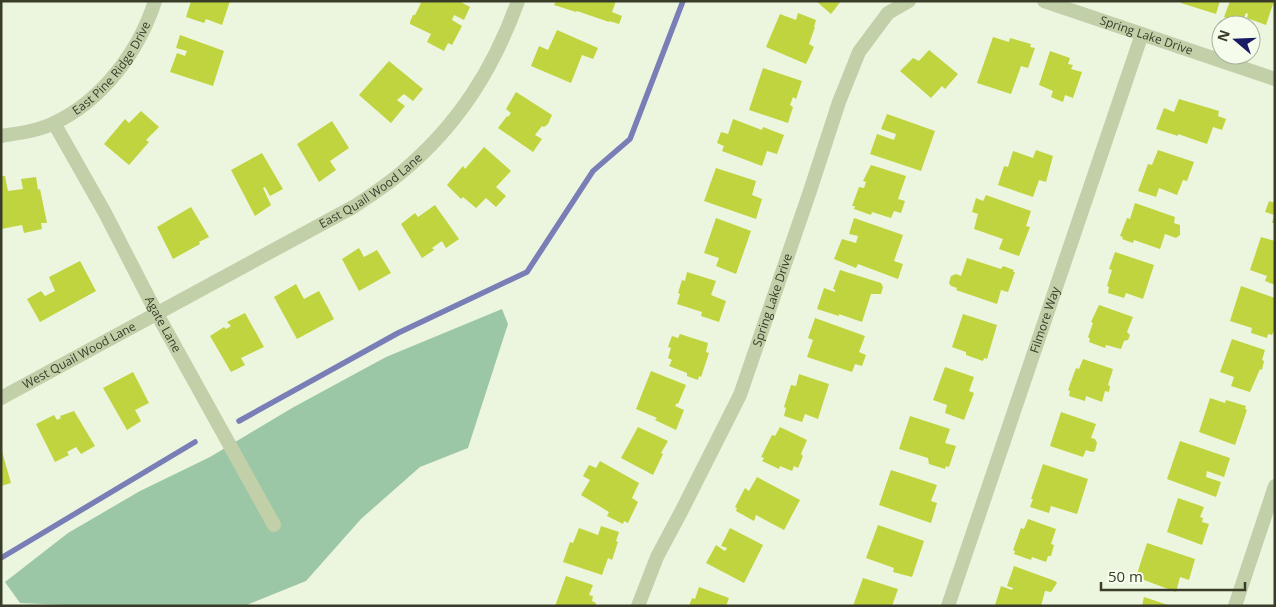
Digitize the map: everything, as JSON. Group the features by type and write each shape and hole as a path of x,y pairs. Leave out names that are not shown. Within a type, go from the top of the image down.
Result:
{"street":[{"name":"East Pine Ridge Drive","path":"1,136 32,130 54,123 80,107 106,85 129,57 156,1"},
{"name":"East Quail Wood Lane","path":"157,314 356,206 401,173 440,137 477,88 505,36 518,1"},
{"name":"Spring Lake Drive","path":"638,606 657,557 740,394 810,191 838,102 859,52 888,13 909,1"},
{"name":"Spring Lake Drive","path":"1044,1 1275,79"},
{"name":"Filmore Way","path":"948,606 1142,34"},
{"name":"Agate Lane","path":"54,123 105,213 157,314 274,525"},
{"name":"West Quail Wood Lane","path":"1,398 157,314"},
{"path":"1234,606 1275,486"}],"green space":[{"path":"502,309 508,324 468,448 420,467 361,519 306,581 244,606 88,606 20,603 5,582 68,533 140,491 210,457 292,408 386,357"}],"building":[{"path":"191,1 230,1 222,25 206,19 204,23 186,17"},
{"path":"417,1 459,1 470,7 464,20 454,15 452,20 462,26 452,45 448,43 444,51 427,42 431,34 410,24 413,15 415,15 421,3"},
{"path":"556,1 616,1 612,12 622,16 619,24 609,22 554,5"},
{"path":"816,1 841,1 831,14"},
{"path":"1181,1 1220,1 1216,14 1181,3"},
{"path":"1230,1 1274,1 1266,25 1261,23 1261,15 1248,15 1246,13 1245,15 1225,15"},
{"path":"798,13 816,20 809,44 814,47 806,64 766,47 780,14 796,20"},
{"path":"557,30 598,48 593,59 582,55 571,83 531,66 539,46 548,50"},
{"path":"180,35 224,51 213,86 170,72 177,53 185,56 187,51 176,48"},
{"path":"993,37 1009,42 1010,38 1031,44 1030,47 1035,48 1028,68 1021,66 1011,94 977,83"},
{"path":"929,50 958,74 945,89 942,86 931,98 900,71 913,58 919,61"},
{"path":"1050,51 1070,58 1068,64 1073,65 1071,69 1082,72 1073,98 1065,95 1063,102 1051,97 1053,91 1039,85"},
{"path":"389,61 423,89 413,101 404,94 397,100 405,106 391,123 359,95"},
{"path":"763,68 802,81 796,99 793,97 790,105 793,107 788,123 749,110"},
{"path":"516,92 552,115 548,124 544,127 542,126 535,135 542,139 533,152 498,128 511,113 506,109"},
{"path":"1179,99 1219,111 1218,116 1226,119 1222,130 1213,127 1207,144 1156,129 1164,108 1174,112"},
{"path":"141,111 159,127 146,140 149,142 129,165 104,144 125,119 129,123"},
{"path":"887,114 935,131 921,171 870,154 877,134 894,140 896,134 881,129"},
{"path":"733,119 762,130 763,127 784,135 777,154 767,151 762,166 722,151 724,146 717,143 721,132 728,134"},
{"path":"332,121 349,148 330,161 336,170 319,182 297,144"},
{"path":"484,147 511,171 496,187 506,196 496,207 486,198 476,208 463,197 461,199 447,185 463,166 465,169"},
{"path":"1036,150 1053,156 1046,182 1039,180 1033,197 998,185 1004,166 1008,167 1013,151 1033,158"},
{"path":"1158,150 1194,162 1187,181 1183,180 1177,195 1159,188 1156,197 1138,191 1148,164 1152,165"},
{"path":"262,153 283,189 270,196 265,187 263,188 271,205 255,216 231,170"},
{"path":"871,165 906,176 898,199 905,201 901,213 894,211 891,218 872,212 871,215 854,209 855,206 852,206 859,187 864,188 866,182 863,181"},
{"path":"716,168 756,181 752,195 762,199 756,219 704,201"},
{"path":"1,176 5,176 8,191 23,189 21,179 36,177 47,223 41,223 42,229 24,233 22,225 1,229"},
{"path":"986,195 1031,211 1026,226 1030,227 1019,256 999,249 1003,239 974,229 978,214 972,212 976,198 983,201"},
{"path":"1269,201 1275,203 1275,223 1272,223 1274,215 1265,212"},
{"path":"1135,203 1175,217 1174,223 1180,225 1180,235 1176,238 1165,234 1160,249 1134,240 1133,243 1122,239 1123,237 1120,236 1127,218 1130,219"},
{"path":"435,205 459,239 446,248 442,241 432,248 434,250 422,258 401,224 415,213 418,217"},
{"path":"191,207 209,237 173,259 157,227"},
{"path":"716,218 751,231 736,274 716,266 719,258 704,253"},
{"path":"854,218 903,235 894,261 903,264 898,279 858,264 856,268 834,259 842,239 856,243 858,236 849,234"},
{"path":"1261,237 1275,241 1275,285 1265,281 1267,276 1250,270"},
{"path":"359,248 364,257 377,250 391,273 359,291 342,259"},
{"path":"1115,252 1154,265 1143,299 1126,293 1124,298 1108,293 1109,287 1107,286 1112,270 1109,269"},
{"path":"967,258 1001,269 1003,266 1014,270 1008,292 1001,290 997,304 956,290 957,288 949,283 951,276 956,274 961,276"},
{"path":"80,261 96,291 40,322 27,299 41,291 45,296 55,291 49,277"},
{"path":"840,270 881,283 883,287 881,294 871,294 862,322 817,309 824,288 835,292 833,289"},
{"path":"687,272 716,281 711,295 726,301 719,322 701,316 702,312 677,304 682,280 685,281"},
{"path":"296,284 304,299 319,291 334,319 297,339 274,297"},
{"path":"1241,286 1275,298 1275,329 1272,335 1268,334 1267,338 1251,333 1252,328 1230,321"},
{"path":"1099,305 1133,317 1127,332 1130,335 1128,340 1124,341 1121,349 1106,345 1105,348 1089,342 1090,339 1088,337 1093,323 1091,322"},
{"path":"245,313 264,347 241,358 245,365 231,372 210,336 224,327 226,329 231,326 227,322"},
{"path":"963,314 997,325 987,359 984,358 983,361 966,355 966,352 952,347"},
{"path":"815,318 865,336 859,352 866,355 862,366 855,364 852,372 807,357 813,340 808,338"},
{"path":"680,334 708,343 706,352 709,353 701,377 699,376 698,380 687,376 687,373 669,366 672,360 668,358 671,348 668,347 672,336 678,338"},
{"path":"1232,339 1265,350 1262,370 1260,369 1250,392 1231,386 1234,377 1220,372"},
{"path":"1083,359 1113,369 1108,385 1110,386 1109,392 1105,391 1102,402 1086,396 1085,401 1069,396 1070,391 1068,390 1076,368 1079,369"},
{"path":"945,367 974,377 969,391 974,393 964,420 945,413 947,405 933,400"},
{"path":"651,371 686,385 678,404 675,406 684,410 676,430 655,420 657,418 636,409"},
{"path":"133,372 149,403 135,410 141,421 127,430 103,388"},
{"path":"799,374 829,384 818,419 805,414 802,422 784,416 786,408 784,407 791,385 796,386"},
{"path":"1210,398 1225,403 1226,400 1246,406 1245,409 1247,410 1235,445 1199,432"},
{"path":"74,411 95,446 81,454 76,447 67,452 69,455 55,462 36,424 54,415 57,420 61,418 60,416"},
{"path":"1061,412 1096,424 1091,438 1095,439 1097,443 1095,451 1086,450 1083,457 1050,446"},
{"path":"910,416 950,429 945,443 956,446 949,467 946,466 945,469 929,464 928,458 899,449"},
{"path":"638,427 668,441 661,453 663,454 653,475 621,458"},
{"path":"780,427 807,440 798,468 794,466 792,471 780,466 779,469 762,461 764,458 761,457 772,435 775,436"},
{"path":"1180,441 1230,458 1224,477 1207,471 1206,477 1221,482 1216,497 1167,479"},
{"path":"1,448 11,483 1,486"},
{"path":"600,461 639,483 632,498 638,502 628,523 624,521 623,524 607,516 609,512 581,495 590,480 583,476 589,465 596,468"},
{"path":"1043,464 1088,479 1077,514 1051,506 1049,513 1030,507"},
{"path":"891,470 937,485 931,501 937,503 931,523 879,505"},
{"path":"757,477 800,500 784,530 756,515 754,521 736,511 737,508 735,507 745,488 749,491"},
{"path":"1178,498 1204,507 1200,517 1203,518 1202,522 1209,524 1202,545 1167,532"},
{"path":"1028,519 1056,529 1051,544 1054,545 1051,556 1048,556 1046,562 1032,557 1031,560 1014,554 1015,551 1013,550 1021,528 1024,529"},
{"path":"878,525 924,541 912,577 893,572 894,568 866,558"},
{"path":"601,526 619,532 612,560 608,558 602,575 563,562 570,542 573,543 579,528 598,535"},
{"path":"730,528 763,545 744,583 706,563 716,545 725,551 727,548 721,546"},
{"path":"1147,543 1195,559 1189,580 1180,577 1176,592 1136,577"},
{"path":"1014,566 1057,583 1051,592 1045,591 1041,606 995,605 1001,586 1012,590 1013,588 1007,586"},
{"path":"566,576 593,585 589,595 593,596 592,601 596,603 595,606 555,606"},
{"path":"863,578 898,589 892,606 853,606"},
{"path":"699,587 729,598 726,606 689,606 692,598 695,599"},
{"path":"1144,597 1168,605 1168,606 1142,606"}],"waterway":[{"path":"239,421 398,333 527,272 593,171 630,139 683,1"},
{"path":"1,558 195,442"}]}
